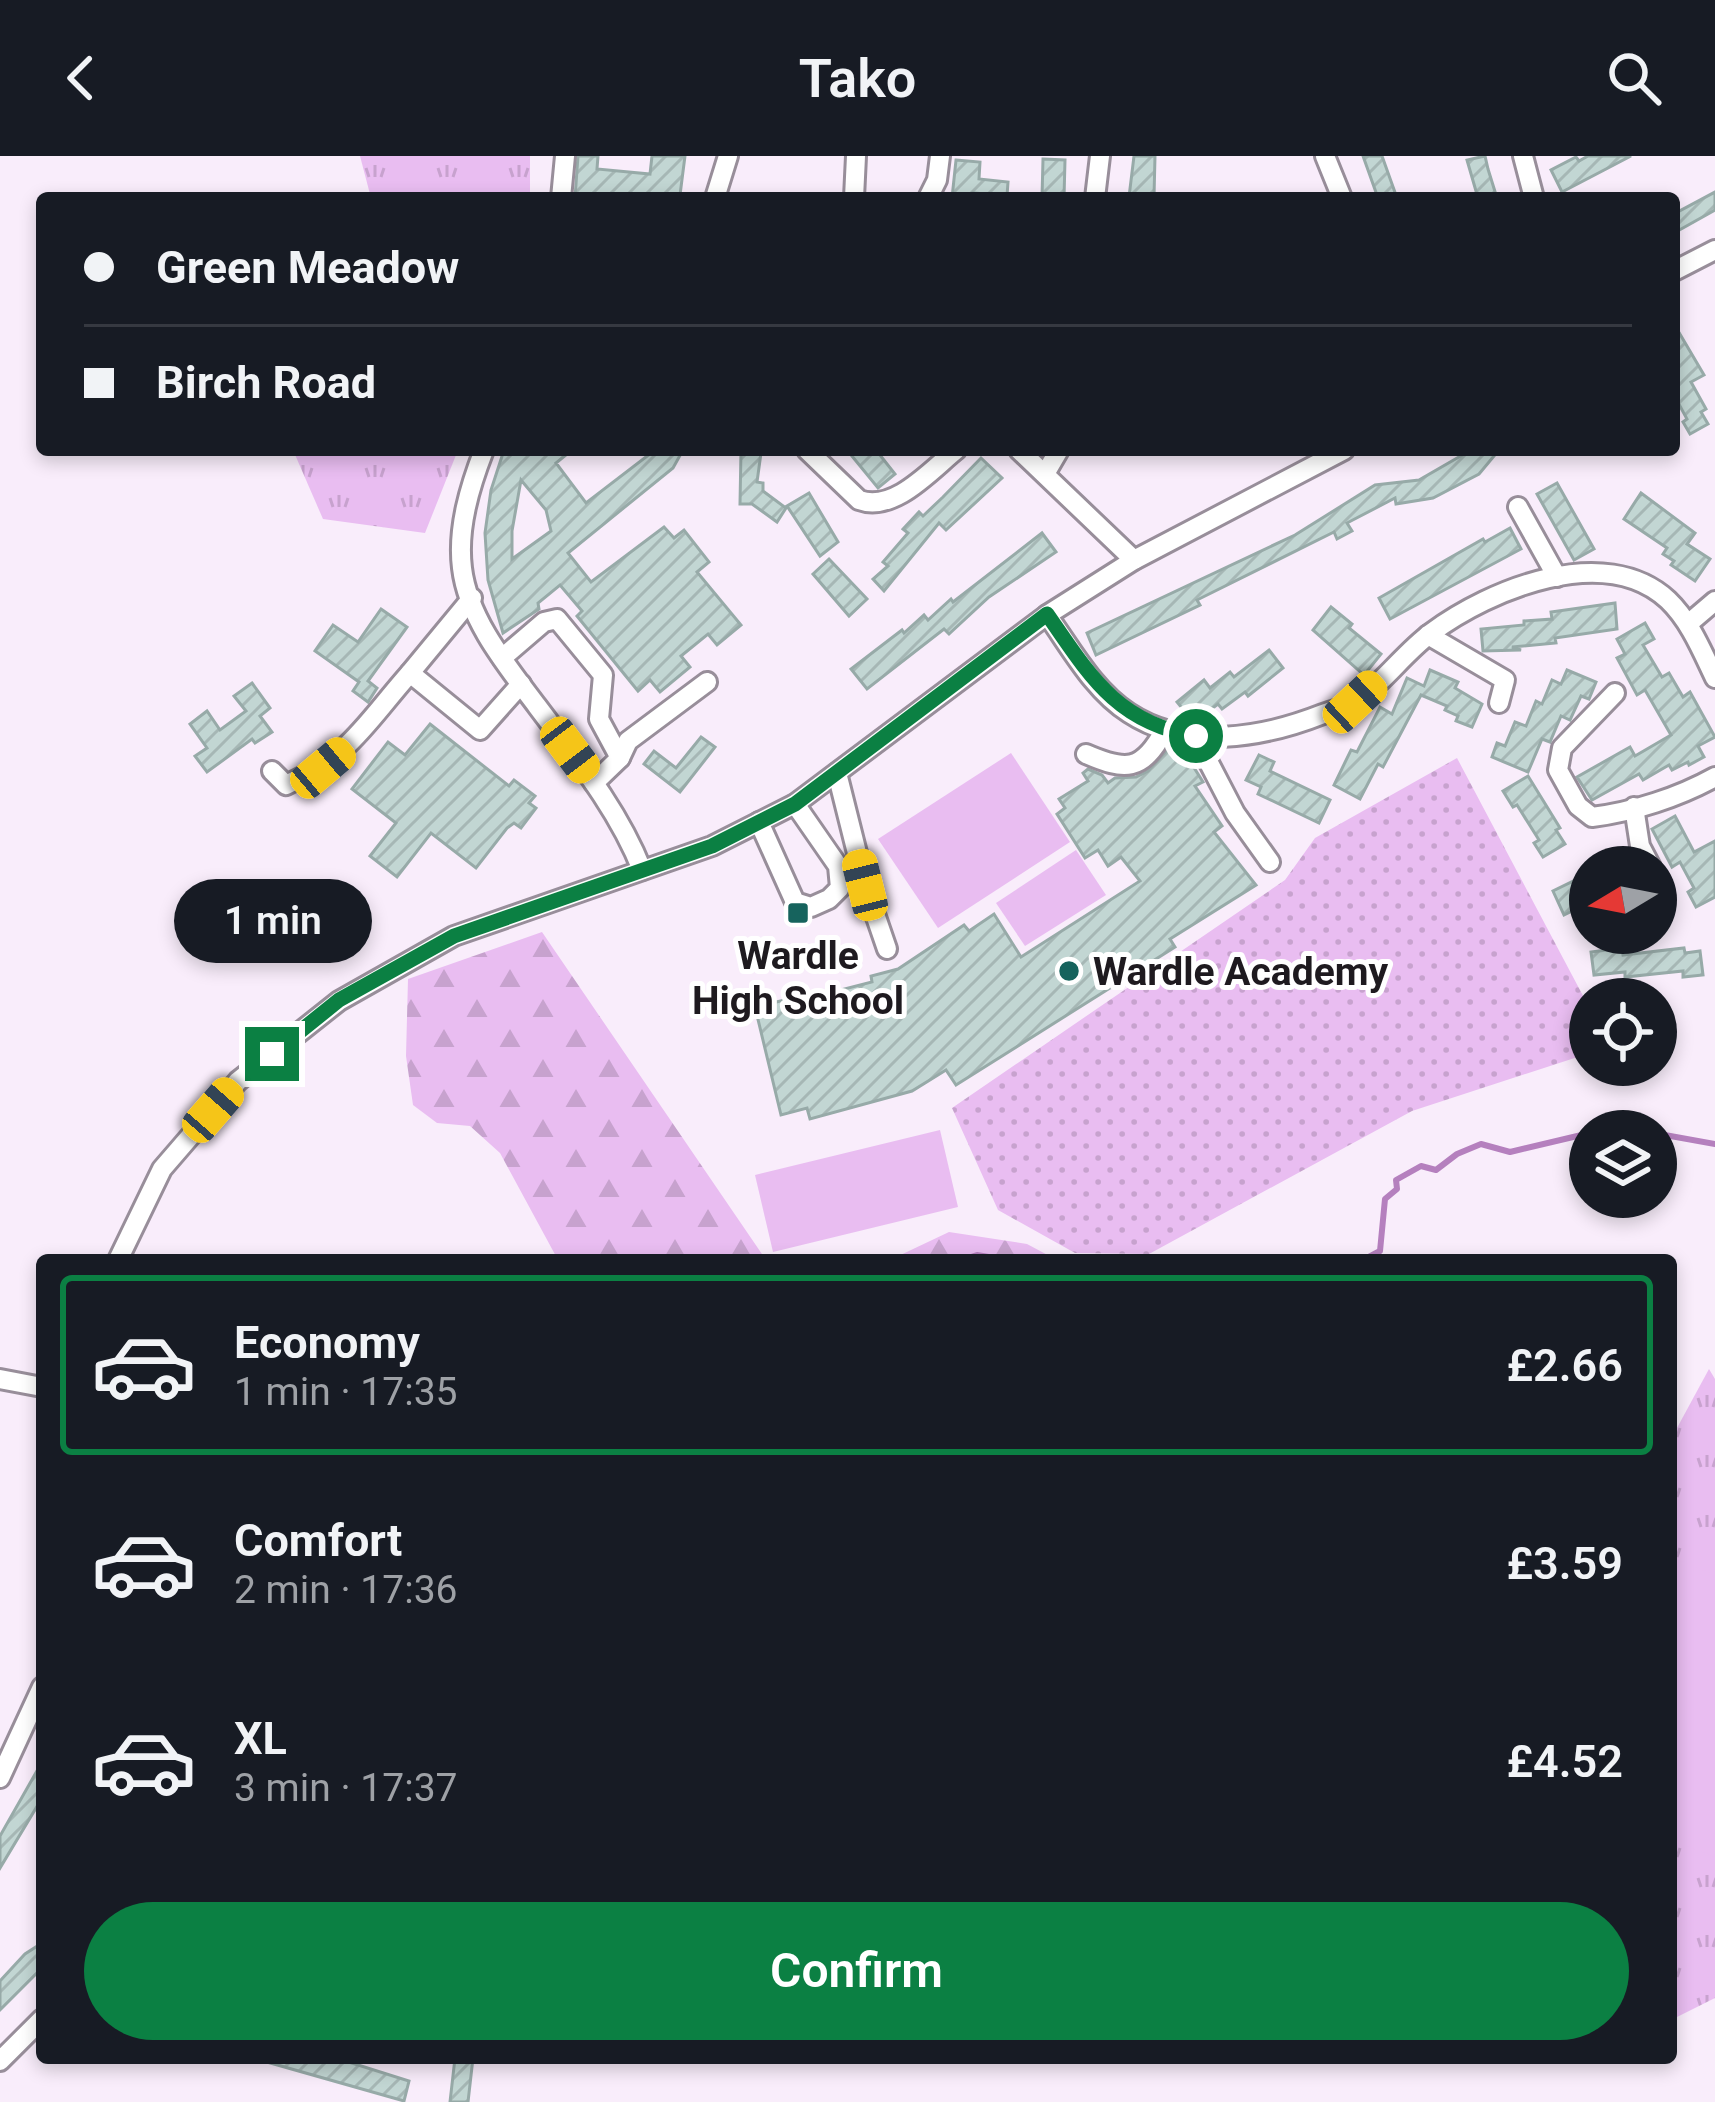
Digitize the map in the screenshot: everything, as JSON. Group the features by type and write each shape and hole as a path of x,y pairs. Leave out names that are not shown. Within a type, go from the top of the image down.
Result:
{"street":[{"path":"562,192 565,156"},
{"path":"717,192 728,156"},
{"path":"854,192 856,156"},
{"path":"931,192 940,156"},
{"path":"1096,192 1100,156"},
{"path":"1325,156 1340,192"},
{"path":"1525,157 1533,192"},
{"path":"1680,268 1715,250"},
{"path":"482,456 467,494 462,568 488,640 594,783 631,841 642,870"},
{"path":"813,456 869,504 896,497 948,456"},
{"path":"1026,456 1134,560"},
{"path":"1045,474 1056,456"},
{"path":"121,1254 163,1169 238,1081 339,1000 454,936 712,846 795,804 1047,614 1134,560 1333,456"},
{"path":"1518,508 1557,577"},
{"path":"1047,614 1100,688 1127,712 1164,731 1196,736 1250,736 1355,702 1428,635 1475,603 1557,577 1597,571 1632,578 1666,598 1688,624 1715,678"},
{"path":"272,771 286,785 323,768 354,742 472,598"},
{"path":"1688,624 1715,601"},
{"path":"502,658 544,622 557,619 567,626 603,675 599,719 620,758"},
{"path":"1428,635 1505,680 1499,703"},
{"path":"410,673 480,730 521,684"},
{"path":"594,783 620,758 628,741 707,682"},
{"path":"1615,692 1562,748 1558,770 1578,806 1592,817 1693,789 1715,776"},
{"path":"1086,754 1112,765 1130,766 1147,755 1164,731"},
{"path":"1196,736 1235,813 1270,862"},
{"path":"837,772 887,949"},
{"path":"795,804 838,866 840,888 856,900 870,899"},
{"path":"1634,807 1640,846"},
{"path":"759,822 795,902 812,907 840,888"},
{"path":"0,1379 36,1386"},
{"path":"0,1778 36,1701"},
{"path":"0,2061 36,2025"}],"green space":[{"path":"360,156 530,156 530,192 369,192"},
{"path":"296,456 456,456 425,533 323,519"},
{"path":"1011,753 1070,842 938,928 878,839"},
{"path":"1457,758 1574,978 1569,978 1569,1060 1412,1111 1149,1254 1075,1253 998,1210 952,1108 1285,880 1315,838"},
{"path":"1076,850 1106,895 1025,946 996,903"},
{"path":"542,932 762,1254 555,1254 500,1153 470,1126 437,1123 413,1105 406,1056 408,979"},
{"path":"940,1130 958,1207 773,1252 755,1175"},
{"path":"949,1232 1027,1244 1046,1254 903,1254"},
{"path":"1709,1369 1715,1379 1715,1998 1677,2017 1677,1428"},
{"path":"1677,1559 1715,1575 1715,1857 1677,1842"}],"building":[{"path":"578,156 598,156 597,169 650,174 652,156 685,156 680,192 575,192"},
{"path":"1134,156 1155,156 1154,192 1130,192"},
{"path":"1363,156 1382,156 1395,192 1376,192"},
{"path":"1485,156 1495,192 1476,192 1467,160"},
{"path":"1588,156 1631,156 1562,192 1551,170"},
{"path":"1043,159 1065,160 1064,192 1042,192"},
{"path":"956,160 980,162 979,179 1008,182 1007,192 953,192"},
{"path":"1715,192 1715,210 1680,230 1680,211"},
{"path":"1680,334 1704,375 1691,382 1706,409 1701,412 1708,424 1690,434 1683,422 1687,419 1680,406"},
{"path":"502,456 565,456 556,463 586,503 647,456 680,456 673,468 568,553 591,582 664,527 674,538 684,530 709,562 697,572 741,625 717,645 708,634 681,656 690,667 660,692 650,680 638,691 577,616 582,611 560,585 538,603 539,609 503,633 488,580 485,533","holes":["521,480 546,510 551,531 512,559"]},
{"path":"741,456 761,456 757,482 786,508 777,522 752,504 740,504"},
{"path":"852,456 881,456 895,474 878,488"},
{"path":"1461,456 1494,456 1479,474 1433,498 1396,504 1395,498 1347,523 1352,531 1337,539 1334,532 1096,655 1087,633 1295,535 1375,485 1419,480"},
{"path":"981,458 1002,478 946,530 939,523 884,591 873,579 888,566 883,562 908,533 903,529 919,512 923,516"},
{"path":"1557,483 1594,549 1574,560 1537,494"},
{"path":"809,493 838,542 820,556 787,506"},
{"path":"1641,493 1695,533 1687,544 1710,559 1695,581 1671,565 1674,561 1663,554 1667,548 1624,519"},
{"path":"1510,528 1521,549 1390,619 1379,598"},
{"path":"1042,533 1056,552 989,597 949,634 944,629 867,689 851,669 924,615 928,620"},
{"path":"829,559 867,599 849,616 813,574"},
{"path":"1615,603 1617,629 1512,647 1521,650 1483,651 1481,629 1524,625 1524,621 1552,619 1551,612"},
{"path":"1331,607 1381,654 1364,675 1313,630"},
{"path":"381,609 407,627 368,681 377,688 368,702 353,691 359,682 315,651 333,625 358,642"},
{"path":"1645,623 1654,639 1643,645 1662,677 1669,673 1683,697 1690,692 1715,737 1698,746 1704,757 1689,765 1672,770 1669,765 1643,780 1639,774 1592,800 1577,777 1630,747 1635,756 1671,735 1645,690 1637,695 1617,658 1625,654 1617,639"},
{"path":"1269,650 1283,668 1248,696 1245,692 1222,709 1218,704 1190,718 1177,702 1204,680 1210,688 1230,672 1234,677"},
{"path":"1430,670 1458,682 1455,688 1482,704 1472,727 1456,721 1458,716 1445,710 1447,706 1421,695 1383,767 1378,764 1360,799 1334,785 1380,707 1392,714 1407,678 1424,686"},
{"path":"1567,670 1596,682 1589,699 1581,696 1570,720 1561,716 1550,742 1542,739 1528,772 1492,757 1497,743 1505,746 1515,722 1526,726 1536,701 1542,704 1552,680 1561,684"},
{"path":"252,683 270,708 260,716 272,732 255,743 252,739 207,772 195,756 207,748 190,724 207,711 220,730 246,711 234,696"},
{"path":"430,724 509,786 514,780 535,796 529,803 536,808 521,828 514,823 507,828 476,868 431,833 397,877 370,856 396,823 352,789 388,742 405,755"},
{"path":"701,737 715,747 680,792 644,764 654,751 676,768"},
{"path":"1176,746 1203,782 1195,786 1222,826 1214,832 1256,885 1170,939 1175,947 956,1085 946,1070 912,1091 810,1119 807,1108 781,1115 755,1007 872,982 871,976 898,969 964,925 969,931 994,914 1021,957 1140,881 1121,857 1108,866 1098,850 1085,858 1057,814 1065,808 1059,799 1088,781 1083,773 1088,769 1108,783 1136,777"},
{"path":"1259,755 1274,762 1270,771 1330,800 1319,823 1258,794 1261,787 1246,780"},
{"path":"1528,776 1565,844 1543,857 1534,843 1539,840 1503,791"},
{"path":"1675,816 1694,852 1715,841 1715,897 1696,907 1688,892 1694,888 1677,864 1677,846 1661,846 1652,829"},
{"path":"1569,883 1569,912 1564,915 1553,891"},
{"path":"1684,948 1685,953 1700,951 1703,975 1683,977 1683,971 1594,975 1591,954 1677,954 1677,949"},
{"path":"36,1773 36,1808 0,1868 0,1836"},
{"path":"36,1947 36,1974 0,2010 0,1981"},
{"path":"274,2064 355,2064 409,2081 404,2101"},
{"path":"454,2064 472,2064 468,2102 450,2102"}],"waterway":[{"path":"1677,1137 1715,1144"},
{"path":"1374,1254 1380,1251 1385,1199 1397,1189 1396,1180 1421,1166 1436,1170 1481,1144 1510,1152 1569,1138"}],"place":[{"name":"Wardle High School","path":"798,913"},
{"name":"Wardle Academy","path":"1069,971"}],"route":[{"path":"272,1054 339,1000 454,936 712,846 795,804 1047,614 1100,688 1127,712 1164,731 1196,736"}]}
